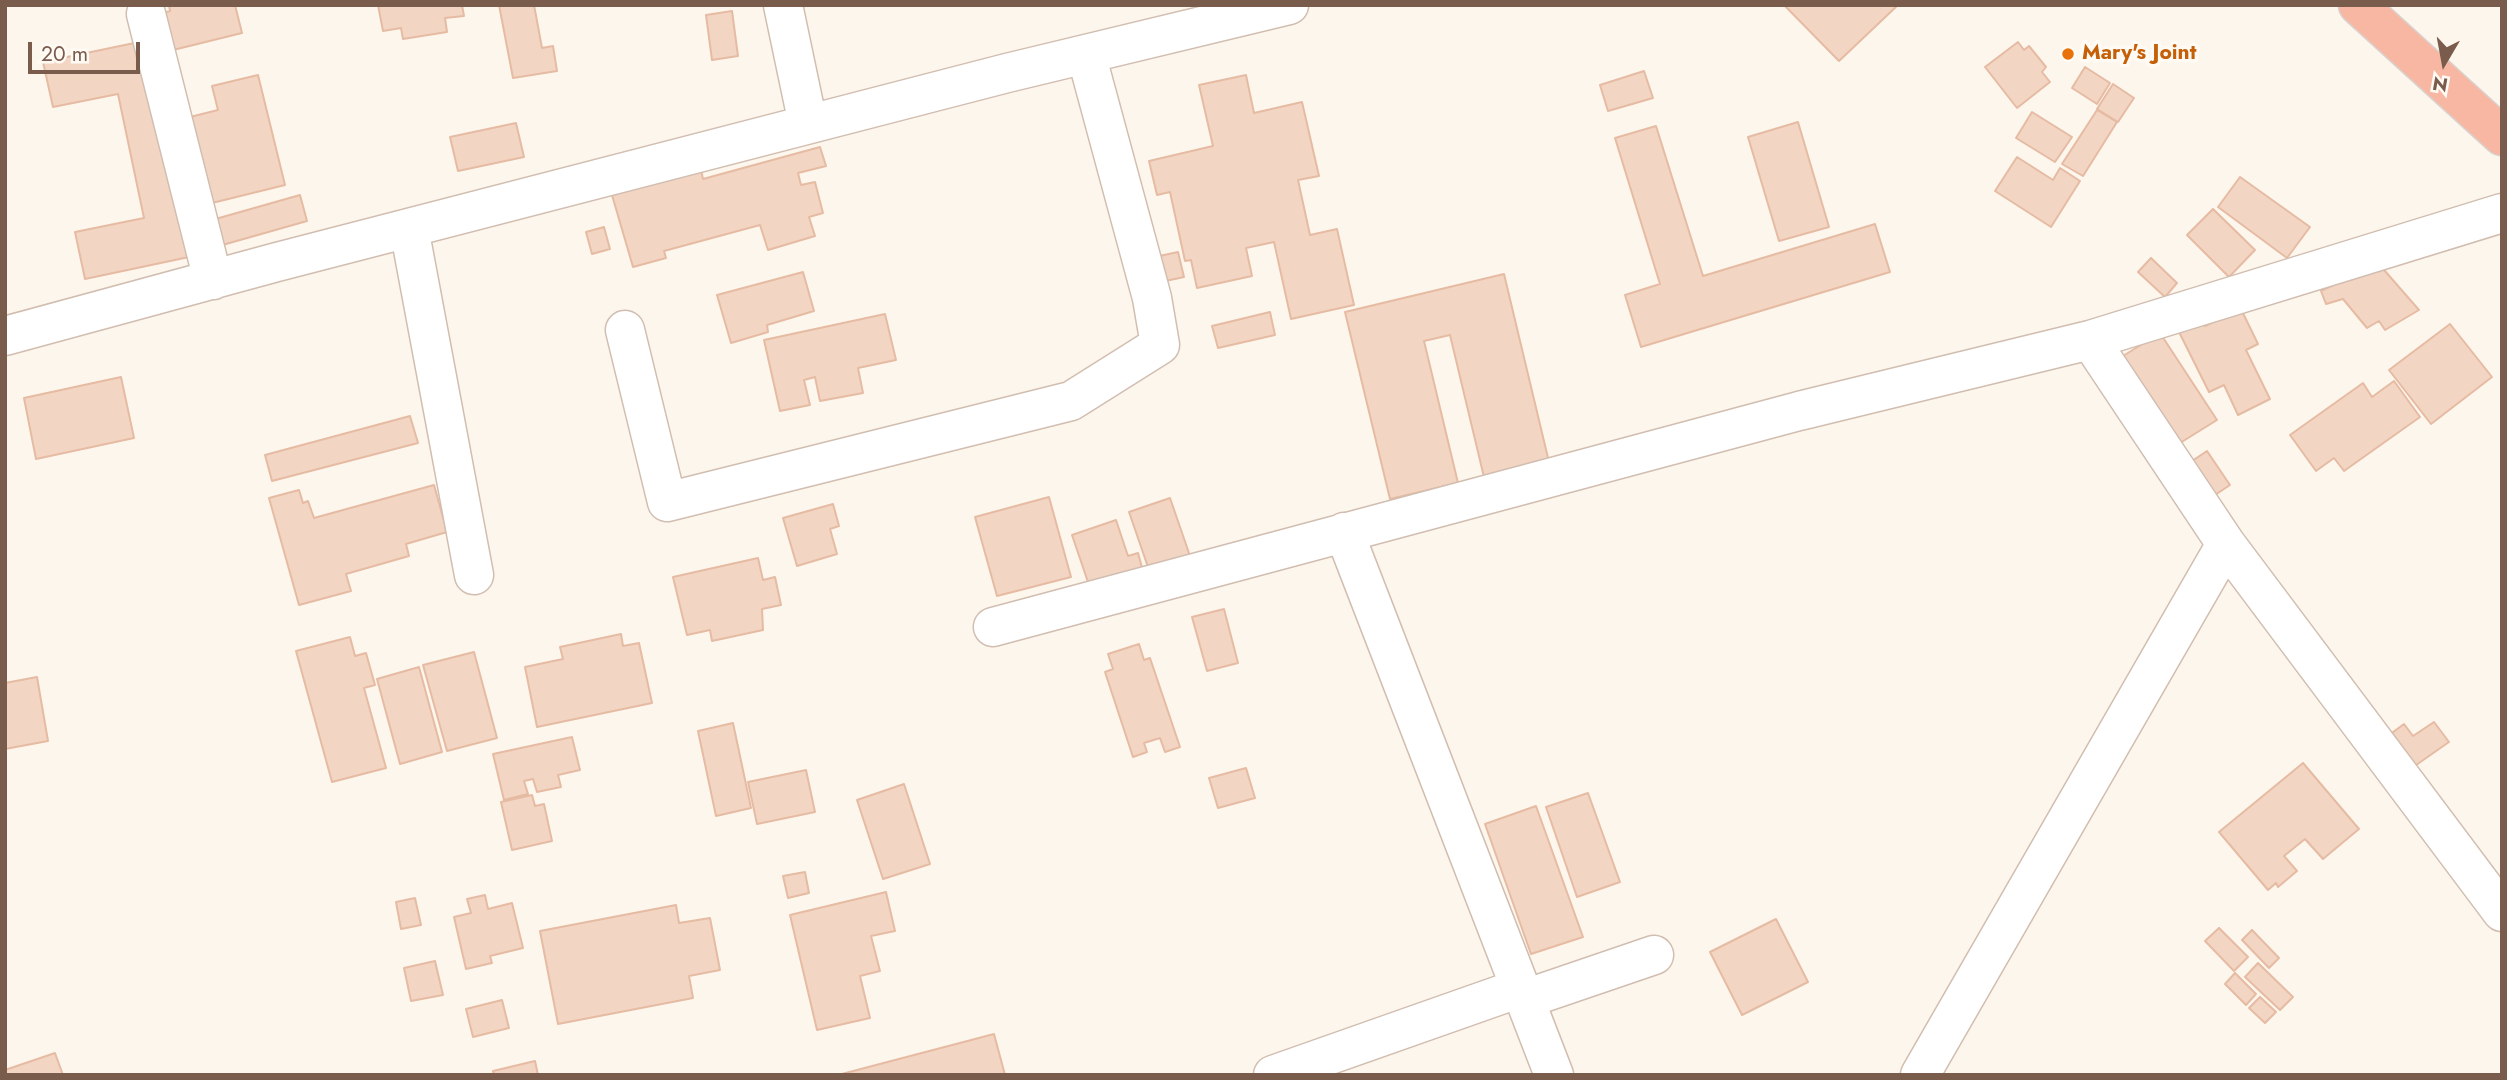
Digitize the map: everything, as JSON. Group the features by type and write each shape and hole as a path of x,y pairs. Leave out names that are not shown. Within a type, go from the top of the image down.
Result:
{"highway":[{"path":"2358,5 2502,136"}],"street":[{"path":"783,5 808,124"},
{"path":"5,336 808,124 1289,5"},
{"path":"146,14 213,280"},
{"path":"625,330 667,502 1071,401 1160,345 1152,298 1086,54"},
{"path":"993,627 1799,411 2090,340 2502,213"},
{"path":"409,228 474,575"},
{"path":"2090,340 2226,544 2502,912"},
{"path":"1344,532 1554,1075"},
{"path":"1920,1075 2226,544"},
{"path":"1273,1075 1522,994 1654,955"}],"building":[{"path":"169,5 235,5 242,33 165,52 156,15 170,11"},
{"path":"378,5 462,5 464,16 445,18 447,32 403,39 401,28 383,31"},
{"path":"499,5 534,5 542,48 553,46 557,71 513,78"},
{"path":"1784,5 1898,5 1839,61"},
{"path":"732,11 738,56 712,60 706,15"},
{"path":"144,41 189,257 85,279 75,232 144,218 118,94 53,107 43,62"},
{"path":"2018,42 2024,50 2029,46 2046,67 2042,72 2050,82 2017,108 1985,67"},
{"path":"2085,67 2110,83 2097,104 2072,88"},
{"path":"1644,71 1653,98 1608,111 1600,85"},
{"path":"258,75 285,185 208,204 186,118 218,110 212,86"},
{"path":"1246,75 1254,113 1302,102 1319,176 1298,180 1310,235 1337,229 1354,305 1291,319 1274,242 1246,248 1252,276 1197,288 1191,260 1185,261 1170,192 1157,195 1149,161 1213,146 1199,85"},
{"path":"2113,84 2134,98 2118,122 2097,109"},
{"path":"2097,110 2117,122 2083,176 2062,164"},
{"path":"2032,112 2072,137 2055,162 2016,138"},
{"path":"1798,122 1829,227 1779,241 1748,137"},
{"path":"516,123 524,157 458,171 450,137"},
{"path":"1656,126 1703,276 1875,224 1890,272 1641,347 1625,295 1660,284 1615,138"},
{"path":"820,147 826,166 798,173 801,185 815,182 823,213 809,217 815,236 768,250 760,225 664,251 666,258 633,267 612,195 701,170 703,179"},
{"path":"2017,157 2053,180 2060,168 2080,181 2051,227 1995,191"},
{"path":"2240,177 2310,227 2287,258 2218,207"},
{"path":"300,195 307,221 219,246 212,220"},
{"path":"2213,209 2255,250 2229,277 2187,235"},
{"path":"604,227 610,249 592,254 586,232"},
{"path":"1178,252 1184,277 1161,282 1155,257"},
{"path":"2151,258 2177,283 2165,297 2138,272"},
{"path":"2378,263 2419,310 2385,330 2379,321 2367,328 2343,299 2326,304 2321,291"},
{"path":"803,272 814,311 767,325 768,332 731,343 717,295"},
{"path":"1504,274 1549,462 1484,477 1450,335 1424,341 1458,483 1390,499 1345,312"},
{"path":"2241,309 2258,344 2246,350 2270,399 2238,415 2224,385 2209,392 2179,332 2202,320 2205,326"},
{"path":"1270,312 1275,335 1218,348 1212,326"},
{"path":"885,314 896,360 858,368 863,393 820,401 815,377 804,380 810,405 780,411 764,340"},
{"path":"2450,324 2492,377 2431,424 2389,370"},
{"path":"2160,333 2217,420 2172,448 2115,361"},
{"path":"121,377 134,438 36,459 24,398"},
{"path":"2394,381 2420,417 2344,471 2334,458 2316,471 2290,435 2363,383 2372,397"},
{"path":"410,416 418,443 272,481 265,455"},
{"path":"2207,451 2230,485 2206,501 2183,467"},
{"path":"434,485 447,532 406,544 409,556 346,574 351,591 299,605 269,498 299,490 303,503 308,501 314,518"},
{"path":"1049,497 1071,577 997,596 975,517"},
{"path":"1170,498 1190,556 1149,570 1129,512"},
{"path":"833,504 839,526 830,529 837,554 797,566 783,518"},
{"path":"1116,520 1128,556 1138,553 1143,571 1090,588 1072,535"},
{"path":"758,558 763,580 775,577 781,605 762,609 763,630 712,641 710,630 687,635 673,577"},
{"path":"1224,609 1238,663 1207,671 1192,617"},
{"path":"621,634 623,646 639,643 652,703 537,727 525,667 563,659 560,647"},
{"path":"350,637 355,656 366,653 375,685 364,688 386,768 332,782 296,651"},
{"path":"1139,644 1144,660 1150,658 1180,747 1165,752 1160,738 1144,743 1147,752 1133,757 1105,672 1113,669 1108,654"},
{"path":"474,652 497,738 447,751 423,665"},
{"path":"419,667 442,752 400,764 377,679"},
{"path":"37,677 48,741 5,749 5,683"},
{"path":"2434,722 2449,742 2409,770 2385,738 2404,724 2413,736"},
{"path":"733,723 751,808 716,816 698,731"},
{"path":"572,737 580,770 558,775 561,787 537,792 533,779 524,781 528,794 504,800 493,754"},
{"path":"2303,763 2359,829 2323,859 2305,839 2284,856 2297,871 2278,887 2276,883 2268,890 2219,832"},
{"path":"1246,768 1255,798 1218,808 1209,778"},
{"path":"806,770 815,812 757,824 748,782"},
{"path":"904,784 930,864 883,879 857,800"},
{"path":"1588,793 1620,882 1577,897 1546,807"},
{"path":"532,795 535,806 544,804 552,841 512,850 501,802"},
{"path":"1536,806 1583,937 1531,954 1485,824"},
{"path":"805,872 809,893 788,898 783,876"},
{"path":"886,892 895,931 871,936 880,971 860,976 870,1018 817,1030 790,915"},
{"path":"485,895 488,909 512,903 523,948 490,956 492,963 466,969 454,917 471,913 467,899"},
{"path":"415,898 421,925 401,929 396,902"},
{"path":"676,905 679,923 710,918 720,970 689,976 693,998 558,1024 540,931"},
{"path":"1776,919 1808,982 1742,1015 1710,952"},
{"path":"2219,928 2248,957 2234,971 2205,941"},
{"path":"2252,930 2279,958 2269,968 2242,940"},
{"path":"435,961 443,995 411,1001 404,968"},
{"path":"2258,963 2293,997 2280,1010 2245,977"},
{"path":"2235,973 2256,994 2246,1005 2225,984"},
{"path":"2260,997 2276,1012 2265,1023 2249,1008"},
{"path":"502,1000 509,1028 473,1037 466,1009"},
{"path":"994,1034 1005,1075 838,1075"},
{"path":"55,1053 63,1075 5,1075 5,1070"},
{"path":"535,1061 538,1075 494,1075 493,1071"}],"place":[{"name":"Mary's Joint","path":"2068,54"}]}
